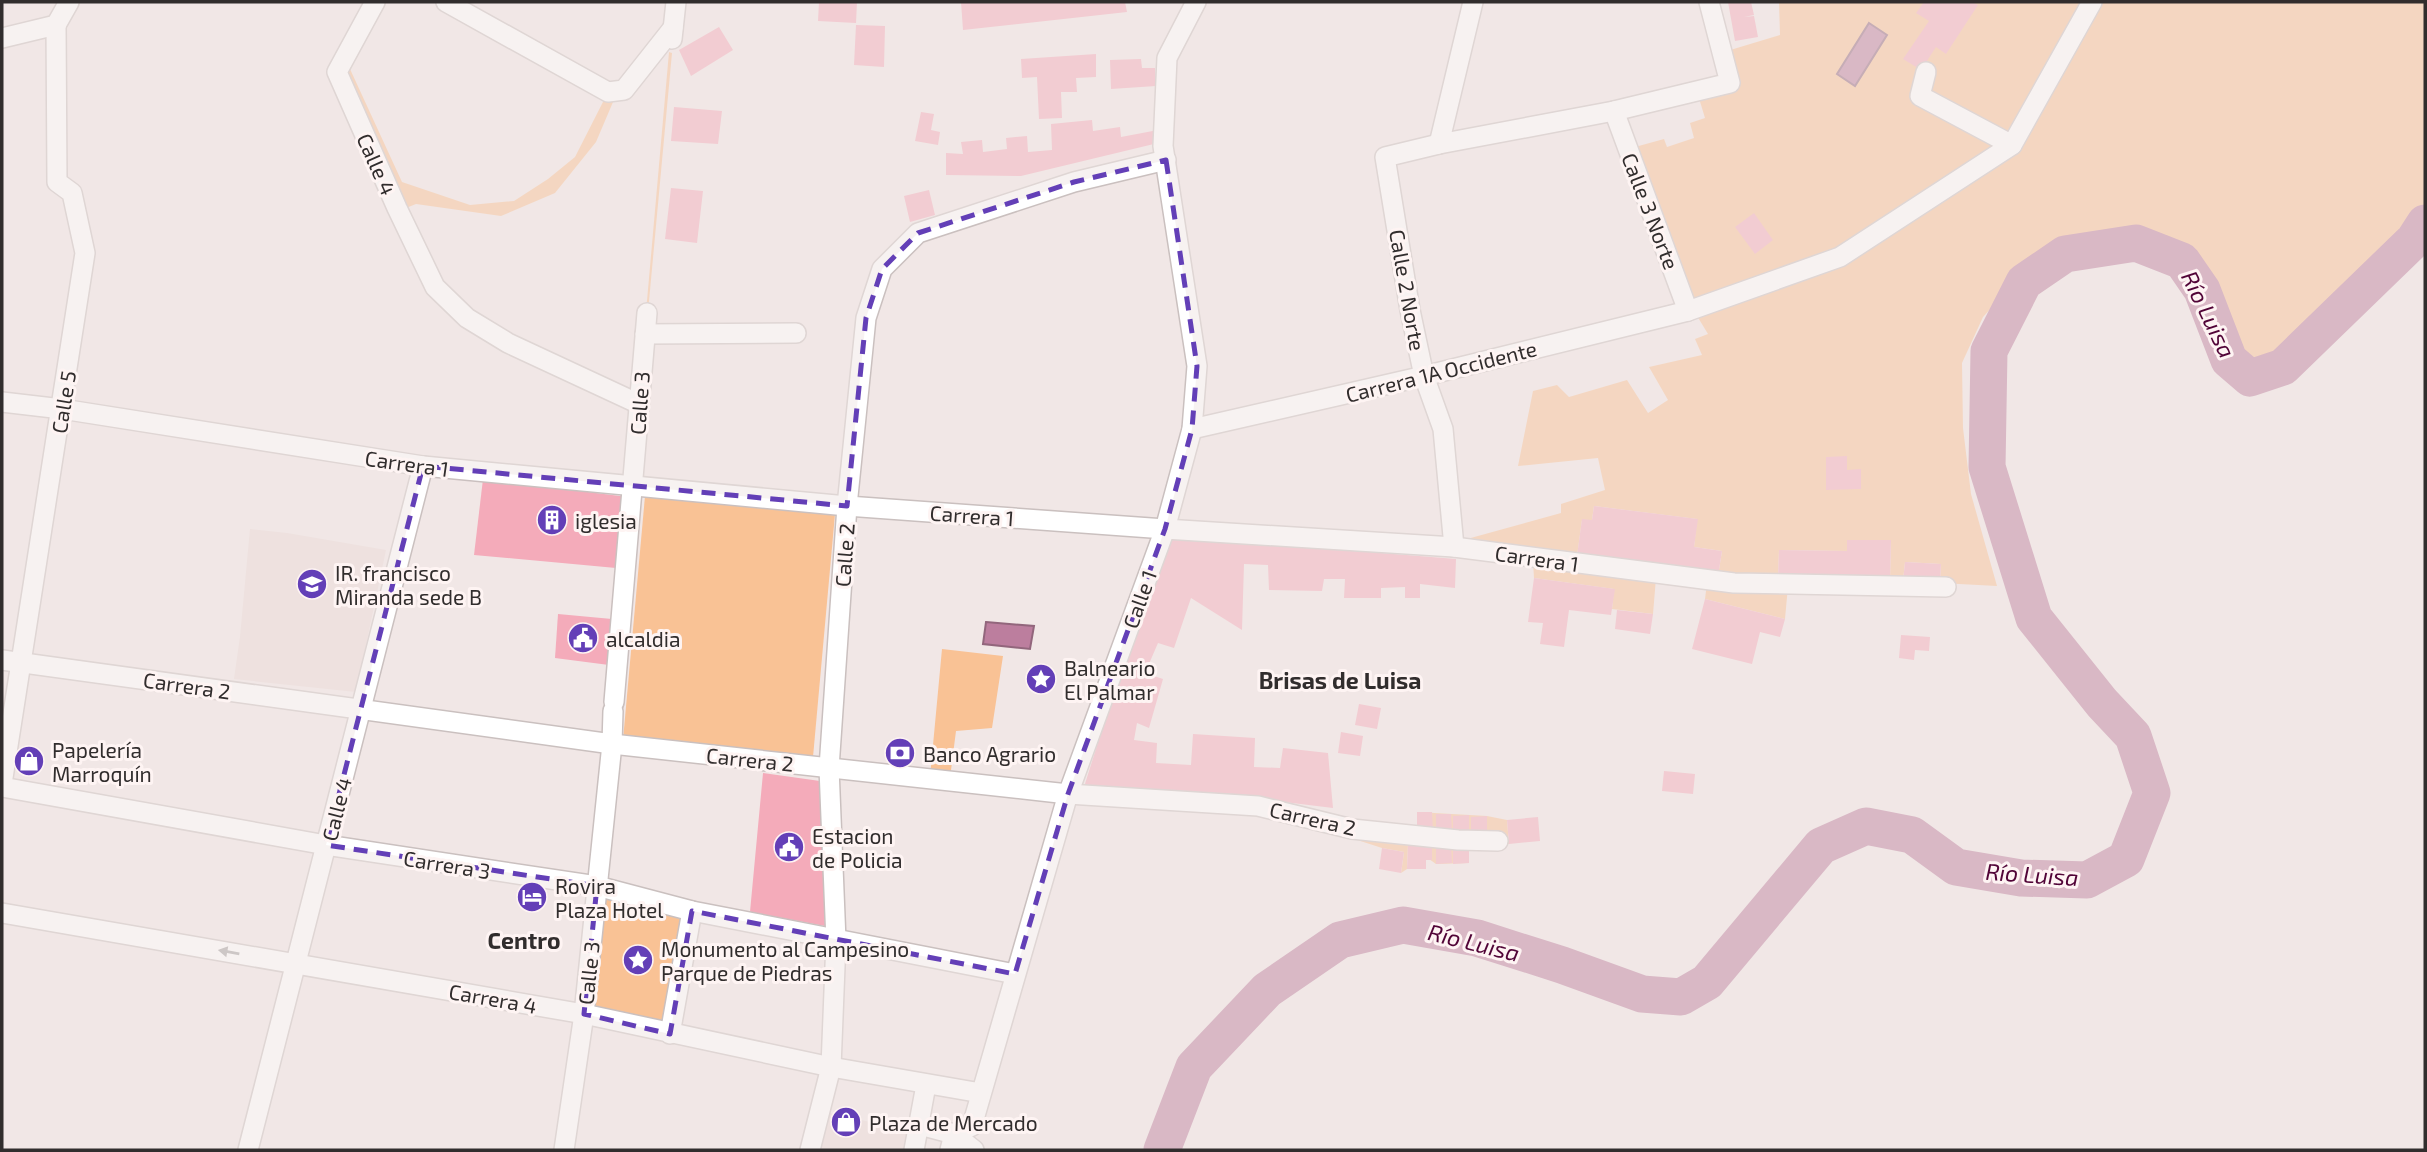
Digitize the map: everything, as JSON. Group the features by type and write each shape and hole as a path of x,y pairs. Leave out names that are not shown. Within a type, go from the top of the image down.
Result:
{"street":[{"name":"Calle 5","path":"2,785 11,661 62,409 85,253 72,193 57,182 56,26 69,2"},
{"name":"Calle 4","path":"375,2 337,72 435,287 467,318 508,343 639,404"},
{"path":"446,2 608,92 624,90 673,28"},
{"path":"671,50 676,2"},
{"name":"Calle 1","path":"952,1142 972,1126 1068,794 1165,529 1192,429 1197,366 1164,153 1167,58 1196,2"},
{"path":"1473,2 1438,144 1614,111 1731,83 1709,2"},
{"path":"1926,72 1920,96 2012,145 2092,2"},
{"path":"2,38 56,26"},
{"name":"Calle 3 Norte","path":"1614,111 1688,311"},
{"name":"Calle 2 Norte","path":"1438,144 1385,157 1410,310 1424,376 1443,429 1454,547"},
{"name":"Carrera 1A Occidente","path":"1192,429 1424,376 1688,311 1840,257 2012,145"},
{"name":"Calle 2","path":"810,1150 831,1067 835,941 829,768 847,506 866,318 882,269 918,233 1164,153"},
{"name":"Calle 3","path":"564,1150 584,1014 612,744 647,313"},
{"path":"645,334 796,333"},
{"name":"Carrera 1","path":"2,402 62,409 423,467 847,506 1454,547 1734,583 1946,587"},
{"name":"Calle 4","path":"248,1150 423,467"},
{"name":"Carrera 2","path":"11,661 612,744 1068,794 1258,806 1352,829 1458,840 1498,841"},
{"name":"Carrera 3","path":"2,785 327,845 597,886 692,911 1015,974"},
{"path":"670,1034 692,911"},
{"name":"Carrera 4","path":"2,913 584,1014 831,1067 981,1093"},
{"path":"914,1150 926,1085"},
{"path":"920,1125 974,1150"}],"highlighted area":[{"path":"1166,160 1197,366 1192,429 1165,529 1068,794 1015,974 692,911 670,1034 584,1014 597,886 326,845 423,466 847,506 866,318 882,269 918,233 1074,182"}],"shaded area":[{"path":"1779,2 2425,2 2425,211 2411,236 2280,364 2252,370 2234,356 2205,286 2182,256 2137,236 2065,246 2018,279 1983,317 1962,363 1963,428 1971,494 1997,586 1940,583 1941,564 1905,562 1903,581 1890,580 1891,540 1848,540 1847,551 1779,550 1778,578 1718,576 1722,551 1694,547 1697,519 1594,506 1592,520 1582,520 1577,556 1467,539 1561,513 1561,504 1605,490 1598,458 1518,466 1533,391 1557,385 1569,397 1627,380 1648,413 1668,400 1649,367 1702,355 1695,339 1708,334 1691,306 1635,147 1664,139 1667,147 1694,138 1690,123 1705,118 1698,95 1735,86 1727,51 1780,35"},
{"path":"1869,23 1887,35 1855,86 1837,74"},
{"path":"669,52 672,53 646,312"},
{"path":"350,69 402,182 470,205 514,201 548,179 575,157 605,98 616,95 596,142 555,193 501,216 416,204 406,208 347,78"},
{"path":"645,496 835,514 813,757 623,740"},
{"name":"IR. francisco Miranda sede B","path":"250,529 386,550 356,692 234,679"},
{"path":"1533,562 1656,578 1653,614 1612,609 1614,589 1534,578"},
{"path":"1707,583 1788,586 1785,619 1705,599"},
{"path":"986,622 1034,626 1030,649 983,644"},
{"path":"942,649 1003,656 992,728 956,731 950,778 930,777"},
{"path":"1417,812 1487,816 1507,820 1509,844 1469,845 1469,863 1436,864 1408,844 1407,869 1401,873 1404,852 1348,837 1417,831"},
{"path":"601,896 686,915 666,1026 590,1009"},
{"name":"Plaza de Mercado","path":"825,1112 915,1132 910,1150 814,1150"}],"building":[{"path":"819,2 857,2 856,23 818,21"},
{"path":"961,2 1125,2 1127,12 963,30"},
{"path":"1728,2 1751,2 1754,15 1744,17 1754,16 1758,37 1735,41"},
{"path":"1924,2 1972,2 1978,5 1946,54 1936,47 1921,70 1903,59 1929,21 1916,13"},
{"path":"856,25 885,26 884,67 854,65"},
{"path":"719,27 733,50 691,76 679,50"},
{"path":"1096,54 1096,77 1076,78 1077,92 1061,92 1062,118 1039,119 1037,77 1022,78 1021,59"},
{"path":"1141,59 1142,68 1155,68 1156,86 1111,89 1110,60"},
{"path":"674,107 722,111 718,144 671,141"},
{"path":"921,112 934,114 931,130 940,132 938,145 915,141"},
{"path":"1092,120 1093,131 1120,127 1121,137 1158,130 1158,143 1021,176 946,175 946,153 963,154 961,142 982,140 983,152 1007,149 1006,138 1027,136 1028,152 1052,150 1051,124"},
{"path":"671,188 703,191 697,243 665,239"},
{"path":"929,190 935,215 910,222 904,196"},
{"path":"1754,213 1773,240 1755,254 1735,227"},
{"path":"1847,456 1847,470 1861,469 1861,489 1826,490 1826,457"},
{"name":"iglesia","path":"483,479 628,497 616,568 474,555"},
{"path":"1594,506 1698,519 1694,547 1722,551 1718,576 1577,556 1582,519 1592,520"},
{"path":"1173,536 1456,559 1455,588 1420,584 1420,598 1405,598 1405,587 1381,588 1381,598 1344,598 1345,579 1324,579 1322,591 1269,590 1268,565 1244,564 1242,630 1191,598 1174,648 1158,643 1145,673 1163,679 1149,728 1137,723 1134,740 1157,743 1156,763 1191,765 1193,734 1255,738 1254,767 1280,768 1283,748 1328,753 1333,808 1261,799 1084,787 1123,663"},
{"path":"1847,540 1891,540 1890,580 1778,578 1779,550 1847,551"},
{"path":"1905,562 1941,564 1940,583 1903,581"},
{"path":"1534,578 1615,589 1611,615 1569,610 1564,647 1540,644 1543,623 1528,622"},
{"path":"1705,599 1785,619 1780,637 1760,632 1752,664 1692,649"},
{"path":"1617,610 1653,614 1650,634 1615,629"},
{"name":"alcaldia","path":"558,614 612,619 609,665 555,658"},
{"path":"1901,635 1930,637 1929,651 1915,650 1914,660 1899,658"},
{"path":"1359,704 1381,708 1377,729 1355,725"},
{"path":"1341,732 1363,736 1360,756 1338,753"},
{"path":"1664,771 1695,774 1693,794 1662,791"},
{"name":"Estacion de Policia","path":"763,773 820,781 825,926 750,912"},
{"path":"1417,812 1432,812 1433,831 1417,831"},
{"path":"1436,814 1451,814 1452,832 1436,833"},
{"path":"1469,815 1469,834 1453,834 1453,816"},
{"path":"1487,816 1487,835 1471,835 1471,817"},
{"path":"1538,817 1540,841 1509,844 1507,820"},
{"path":"1408,844 1432,844 1432,860 1426,860 1426,869 1407,869"},
{"path":"1436,845 1451,845 1452,863 1436,864"},
{"path":"1453,845 1469,845 1469,863 1453,864"},
{"path":"1382,848 1404,852 1401,873 1379,869"}],"waterway":[{"name":"Río Luisa","path":"1162,1150 1194,1067 1267,990 1340,940 1403,925 1477,938 1642,994 1681,997 1707,982 1821,846 1866,826 1912,835 1956,867 2021,878 2087,880 2126,859 2152,793 2133,736 2102,703 2034,618 1987,467 1989,351 2024,282 2065,254 2136,243 2182,261 2202,290 2229,360 2250,378 2283,367 2414,240 2425,223"}],"place":[{"name":"iglesia","path":"552,520"},
{"name":"IR. francisco Miranda sede B","path":"312,584"},
{"name":"alcaldia","path":"583,638"},
{"name":"Balneario El Palmar","path":"1041,679"},
{"name":"Banco Agrario","path":"900,753"},
{"name":"Papelería Marroquín","path":"29,761"},
{"name":"Estacion de Policia","path":"789,847"},
{"name":"Rovira Plaza Hotel","path":"532,897"},
{"name":"Monumento al Campesino Parque de Piedras","path":"638,960"},
{"name":"Plaza de Mercado","path":"846,1122"}],"district":[{"name":"Brisas de Luisa","path":"1340,680"},
{"name":"Centro","path":"524,940"}]}
